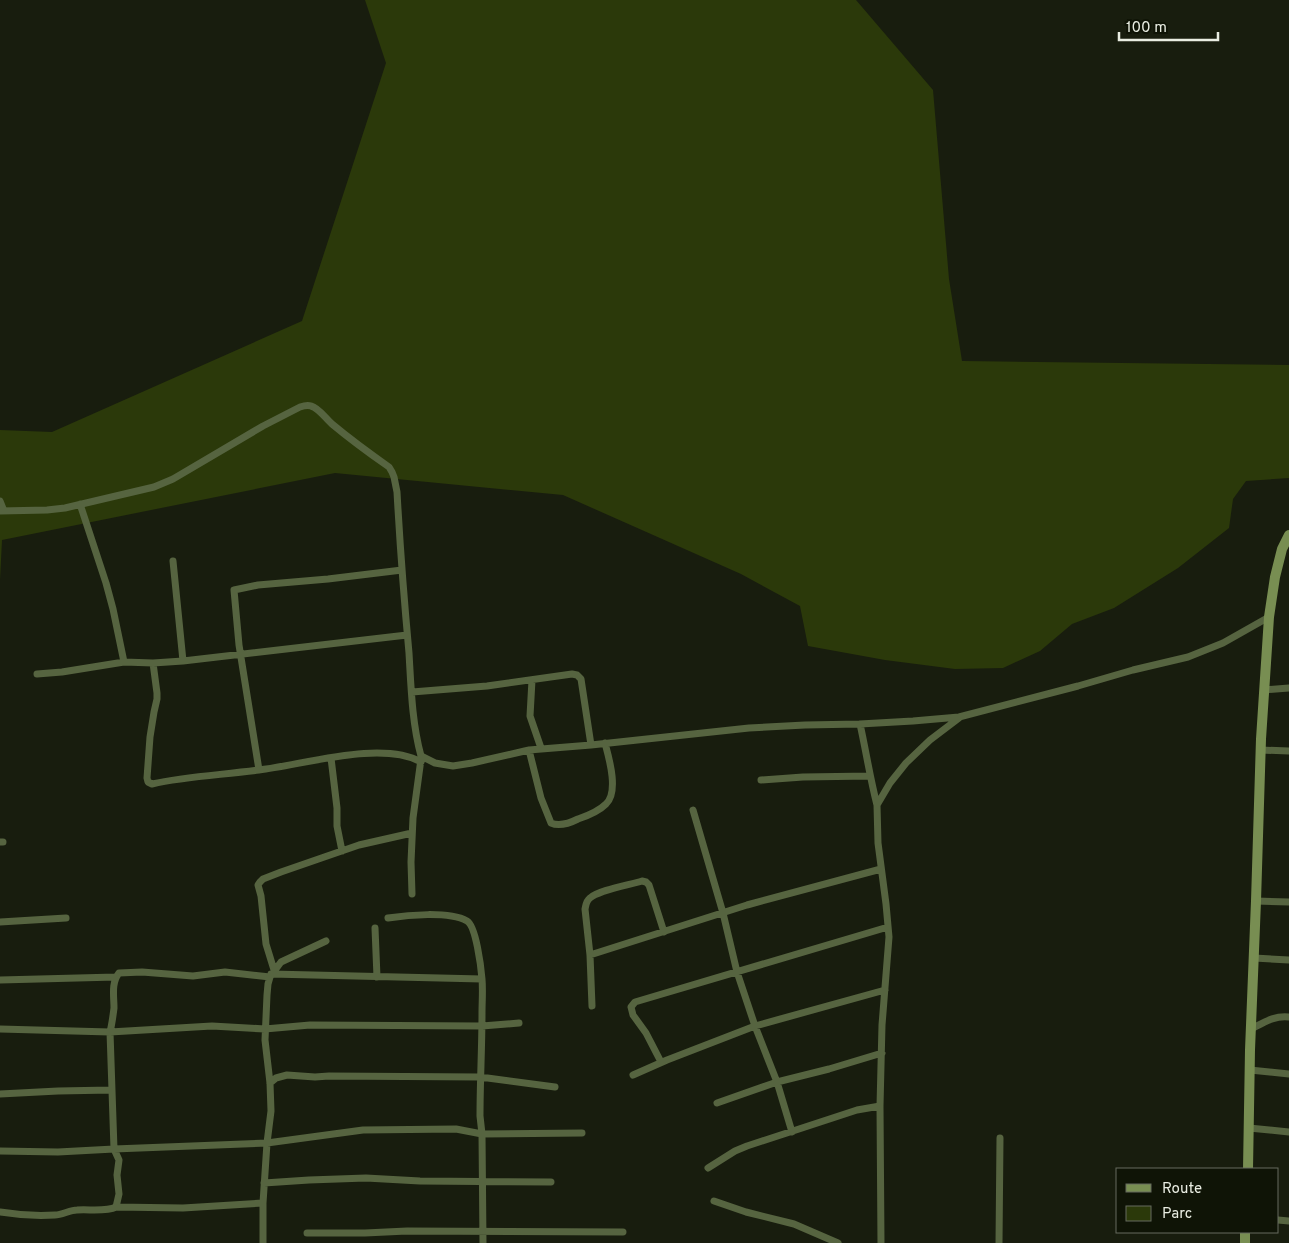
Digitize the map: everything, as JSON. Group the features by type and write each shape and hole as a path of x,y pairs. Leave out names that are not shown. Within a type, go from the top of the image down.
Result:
{"main road":[{"path":"1248,1168 1260,750 1269,618 1275,577 1282,549 1289,535"}],"street":[{"path":"0,502 2,511 48,510 65,508 143,490 173,479 263,426 300,407 311,406 361,448 388,467 392,472 397,492 412,692 421,759 413,818 412,894"},
{"path":"80,504 113,608 124,662"},
{"path":"173,561 183,661"},
{"path":"259,770 241,654 234,592 236,589 402,570"},
{"path":"153,663 157,693 147,758 147,778 148,782 152,784 182,778 259,770 331,758 379,754 401,755 453,766 541,748 591,745 749,728 805,724 913,722 959,717 1133,670 1193,656 1223,643 1269,618"},
{"path":"36,674 62,672 124,662 183,661 407,635"},
{"path":"412,692 487,686 572,674 577,675 581,678 591,745"},
{"path":"532,680 530,716 541,748"},
{"path":"1264,690 1289,688"},
{"path":"877,805 890,783 906,763 930,740 959,717"},
{"path":"860,724 877,805 878,843 888,927 886,990 882,1025 880,1106 881,1243"},
{"path":"529,750 541,798 551,823 556,825 578,819 607,804 611,796 612,784 605,743"},
{"path":"1260,750 1289,751"},
{"path":"331,758 337,808 337,826 342,851"},
{"path":"761,780 870,776"},
{"path":"694,810 723,913 737,972 755,1026 777,1082 792,1132"},
{"path":"272,973 258,885 263,879 359,845 412,833"},
{"path":"590,954 723,913 881,869"},
{"path":"592,1006 590,954 585,909 589,899 602,892 642,881 646,882 649,885 664,932"},
{"path":"1256,901 1289,902"},
{"path":"388,918 410,915 446,916 468,921 471,924 478,949 482,979 480,1116 482,1134 483,1243"},
{"path":"0,922 66,918"},
{"path":"661,1062 646,1033 633,1015 632,1007 635,1002 888,927"},
{"path":"375,928 377,977"},
{"path":"263,1243 264,1183 272,1111 265,1040 266,995 272,973 281,962 286,958 326,941"},
{"path":"1254,958 1289,960"},
{"path":"116,1207 119,1194 117,1175 119,1160 114,1149 110,1032 114,1007 114,988 116,977 119,973 142,972 193,976 225,972 482,979"},
{"path":"0,980 116,977"},
{"path":"633,1075 661,1062 755,1026 886,990"},
{"path":"1251,1029 1274,1018 1289,1017"},
{"path":"0,1029 110,1032 212,1026 265,1029 310,1025 482,1026 518,1023"},
{"path":"717,1103 777,1082 882,1053"},
{"path":"1250,1070 1289,1074"},
{"path":"270,1083 276,1078 287,1075 316,1077 480,1077 555,1087"},
{"path":"0,1094 111,1090"},
{"path":"708,1168 735,1151 857,1110 880,1106"},
{"path":"1249,1128 1289,1132"},
{"path":"0,1151 58,1152 267,1143 363,1130 456,1129 482,1134 582,1133"},
{"path":"1000,1138 1000,1243"},
{"path":"264,1183 342,1178 551,1182"},
{"path":"714,1200 746,1212 794,1224 838,1243"},
{"path":"0,1212 24,1215 54,1215 77,1210 110,1210 116,1207 183,1208 263,1203"},
{"path":"307,1233 623,1232"}],"green space":[{"path":"365,0 856,0 933,90 949,279 962,361 1289,365 1289,478 1246,481 1233,499 1229,528 1178,568 1114,608 1072,624 1040,651 1003,668 955,669 885,660 808,646 800,606 741,574 563,495 335,473 2,540 0,580 0,430 52,432 302,321 386,63"}]}
